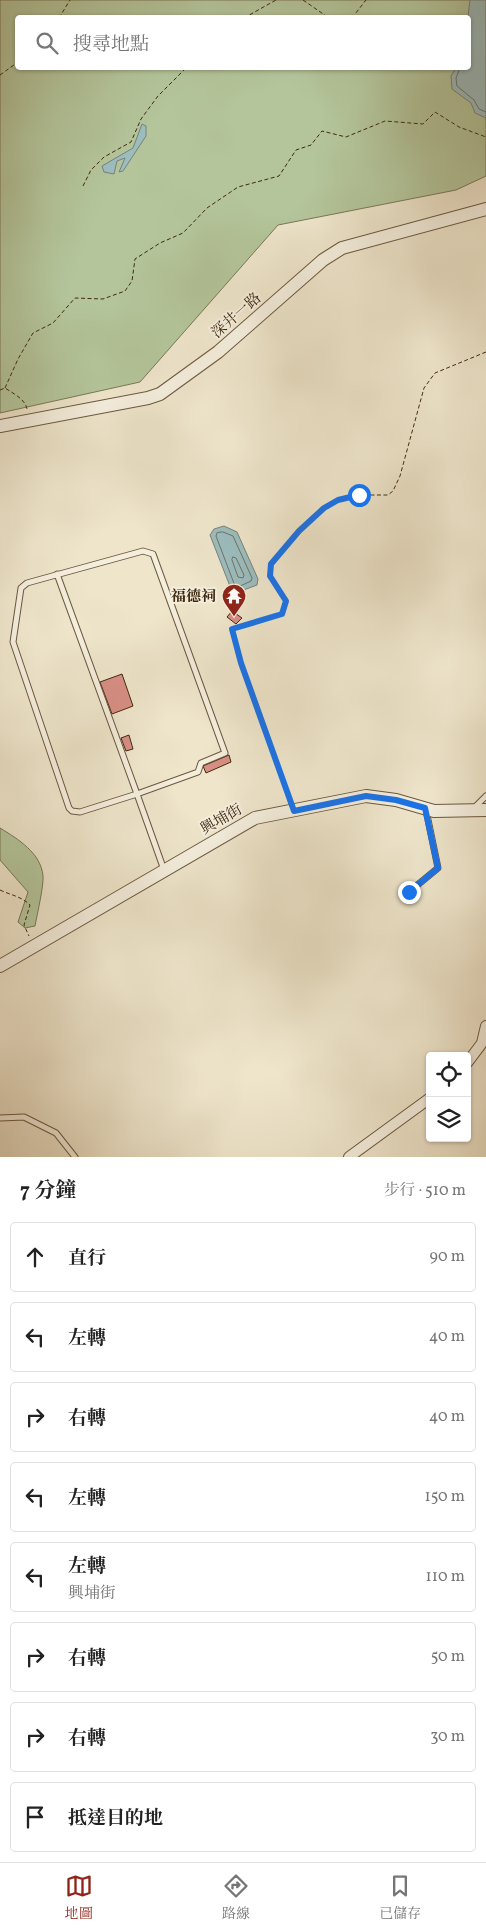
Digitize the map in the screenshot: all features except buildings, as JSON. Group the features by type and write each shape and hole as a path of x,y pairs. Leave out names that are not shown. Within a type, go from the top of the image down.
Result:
{"street":[{"name":"深井一路","path":"0,426 148,398 160,394 218,352 322,260 342,248 486,209"},
{"name":"興埔街","path":"0,966 256,818 366,796 396,800 434,811 486,810"},
{"path":"471,1058 482,1043 486,1026"},
{"path":"349,1157 426,1101"}],"lane":[{"path":"143,551 152,554 225,753 202,762 198,772 137,794 80,812 72,811 69,808 14,642 21,588 27,582 143,551"},
{"path":"57,574 164,870"},
{"path":"471,811 486,796"},
{"path":"409,892 438,868 425,808"},
{"path":"0,1118 24,1117 48,1129 56,1134 75,1157"}],"path":[{"path":"61,15 70,0"},
{"path":"249,15 276,0"},
{"path":"303,0 325,15"},
{"path":"354,15 366,0"},
{"path":"0,75 15,64"},
{"path":"83,186 91,170 104,157 131,142 141,119 158,96 184,70"},
{"path":"0,390 5,388 18,359 33,333 53,323 75,298 103,299 126,291 132,281 135,258 160,243 183,233 207,208 238,187 279,176 296,150 311,145 322,131 346,137 385,121 423,124 435,112 459,127 486,137"},
{"path":"294,811 241,663 232,629 282,614 286,601 270,576 271,564 299,531 324,508 338,500 359,495 388,495 394,491 400,476 424,388 435,373 486,352"},
{"path":"5,388 18,396 26,405 31,421"},
{"path":"0,890 9,895 24,898 30,905 24,925 34,946"}],"green space":[{"path":"0,0 486,0 486,176 456,190 278,225 140,382 0,413"},
{"path":"0,828 28,848 38,860 41,868 43,876 42,886 35,926 25,928 18,922 28,892 0,860"}],"water":[{"path":"470,0 486,0 486,118 475,113 471,103 452,89 451,76 455,70 471,70 471,15 468,15"},
{"path":"142,124 146,126 146,136 123,171 119,172 125,158 117,161 114,174 104,172 102,166 133,148"},
{"path":"224,526 237,532 258,579 257,585 233,594 210,535 214,529"}],"place":[{"name":"福德祠","path":"234,617"}],"route":[{"path":"359,495 338,500 324,508 299,531 271,564 270,576 286,601 282,614 232,629 241,663 294,811 366,796 396,800 425,808 438,868 409,892"}]}
